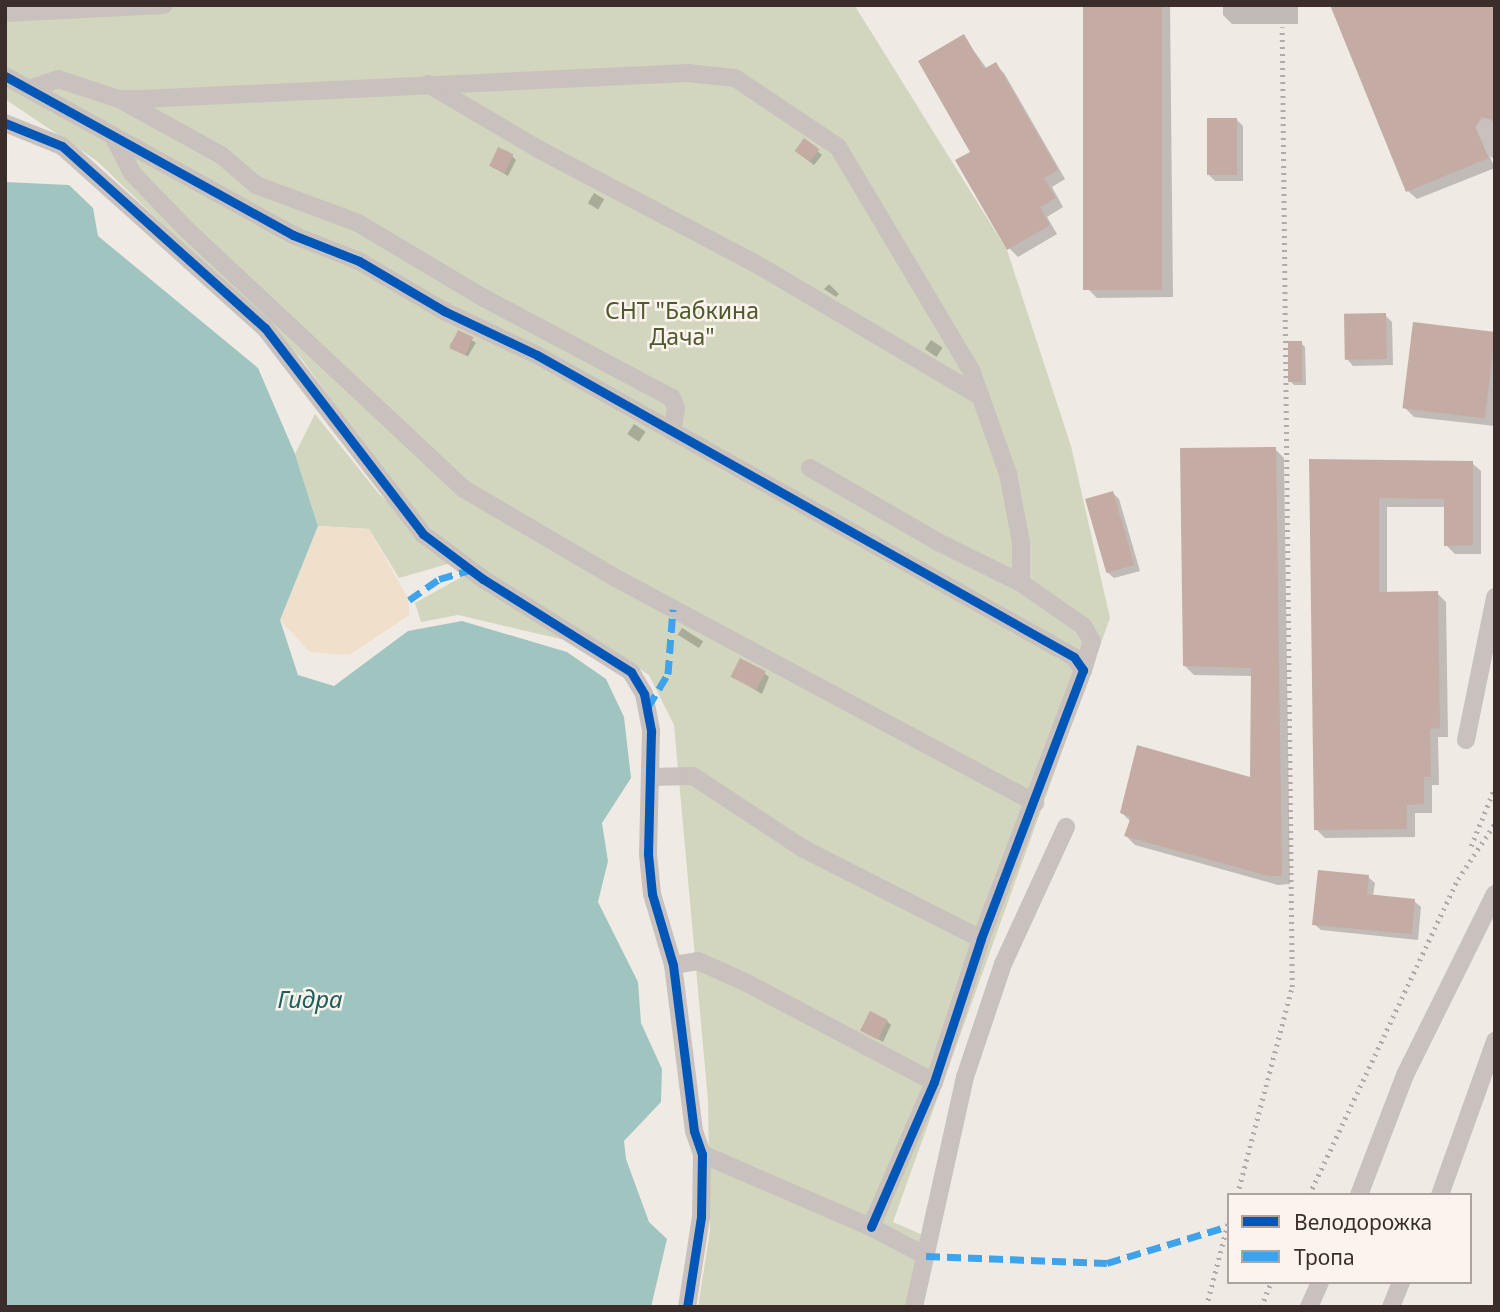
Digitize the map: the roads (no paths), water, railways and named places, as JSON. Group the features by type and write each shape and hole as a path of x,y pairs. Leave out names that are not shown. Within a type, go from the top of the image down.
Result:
{"street":[{"path":"5,13 164,5"},
{"path":"120,99 688,73 735,78 838,146 971,370 1008,474 1021,543 1021,583"},
{"path":"5,76 293,235 359,261 444,311 537,355 1074,657 1083,670"},
{"path":"29,89 58,79 120,99 221,155 257,185 358,223 484,298 672,398 676,408 672,432"},
{"path":"428,84 540,150 758,265 981,397"},
{"path":"5,123 62,146 265,328 424,534 483,579 631,672 646,701 651,777 648,854 652,894 673,965 694,1130 702,1154 701,1217 687,1307"},
{"path":"1486,128 1495,149"},
{"path":"113,135 132,173 186,229 464,489 614,577 1035,803"},
{"path":"810,468 937,542 1021,583 1083,626 1091,641 1035,803 981,939 934,1082 871,1227"},
{"path":"1466,740 1495,597"},
{"path":"651,777 693,776 802,848 981,939"},
{"path":"914,1307 965,1077 1003,964 1066,827"},
{"path":"1360,1193 1405,1075 1495,894"},
{"path":"673,965 698,961 745,982 934,1082"},
{"path":"1441,1193 1495,1041"},
{"path":"702,1154 871,1227 926,1256"},
{"path":"1309,1307 1319,1284"},
{"path":"1391,1307 1400,1284"}],"water":[{"name":"Гидра","path":"5,182 69,185 93,208 98,236 258,368 295,454 318,526 280,620 298,675 334,686 408,631 462,621 567,652 606,679 624,717 631,778 602,823 608,861 598,902 638,982 641,1023 662,1069 661,1102 624,1141 626,1159 649,1222 667,1239 651,1307 5,1307"}],"railway":[{"path":"1238,1193 1292,987 1282,27"},
{"path":"1471,846 1495,787"},
{"path":"1310,1193 1458,879 1495,823"},
{"path":"1206,1307 1227,1227"},
{"path":"1261,1307 1270,1284"}],"park label":[{"name":"СНТ \"Бабкина Дача\"","path":"682,323"}]}
